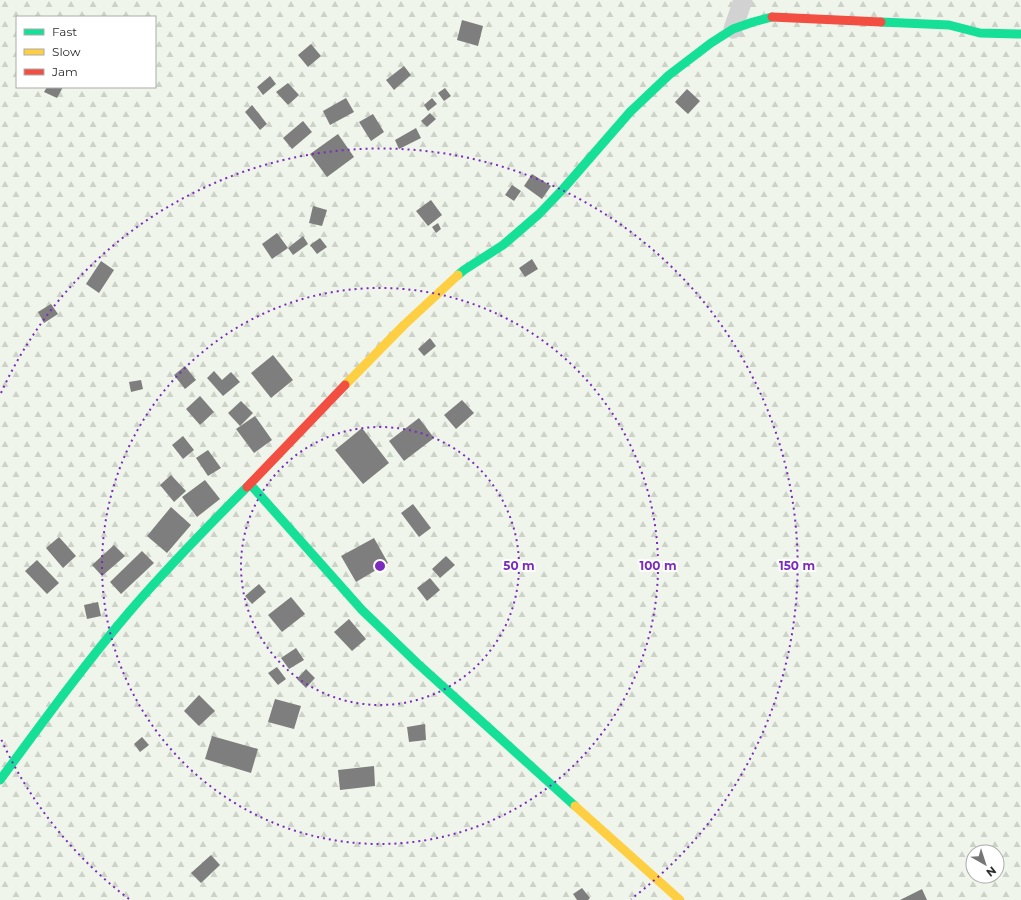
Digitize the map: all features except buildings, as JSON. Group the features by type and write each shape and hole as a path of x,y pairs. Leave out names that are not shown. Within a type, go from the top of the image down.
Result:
{"street":[{"path":"733,30 743,0"},
{"path":"0,780 80,673 130,611 206,528 367,362 436,294 464,270 503,245 539,214 563,189 630,112 669,75 711,43 733,30 753,22 774,17 949,25 980,33 1021,34"},
{"path":"250,484 362,610 417,663 680,900"}],"green space":[{"path":"0,0 1021,0 1021,900 0,900"}],"traffic: fast":[{"path":"458,275 503,245 539,214 563,189 630,112 669,75 711,43 733,29 772,17"},
{"path":"881,22 949,25 980,33 1021,34"},
{"path":"250,484 362,610 417,663 575,806"},
{"path":"0,780 47,716 113,631 158,579 247,487"}],"traffic: slow":[{"path":"345,385 404,325 458,275"},
{"path":"575,806 680,900"}],"traffic: jam":[{"path":"772,17 881,22"},
{"path":"247,487 345,385"}]}
